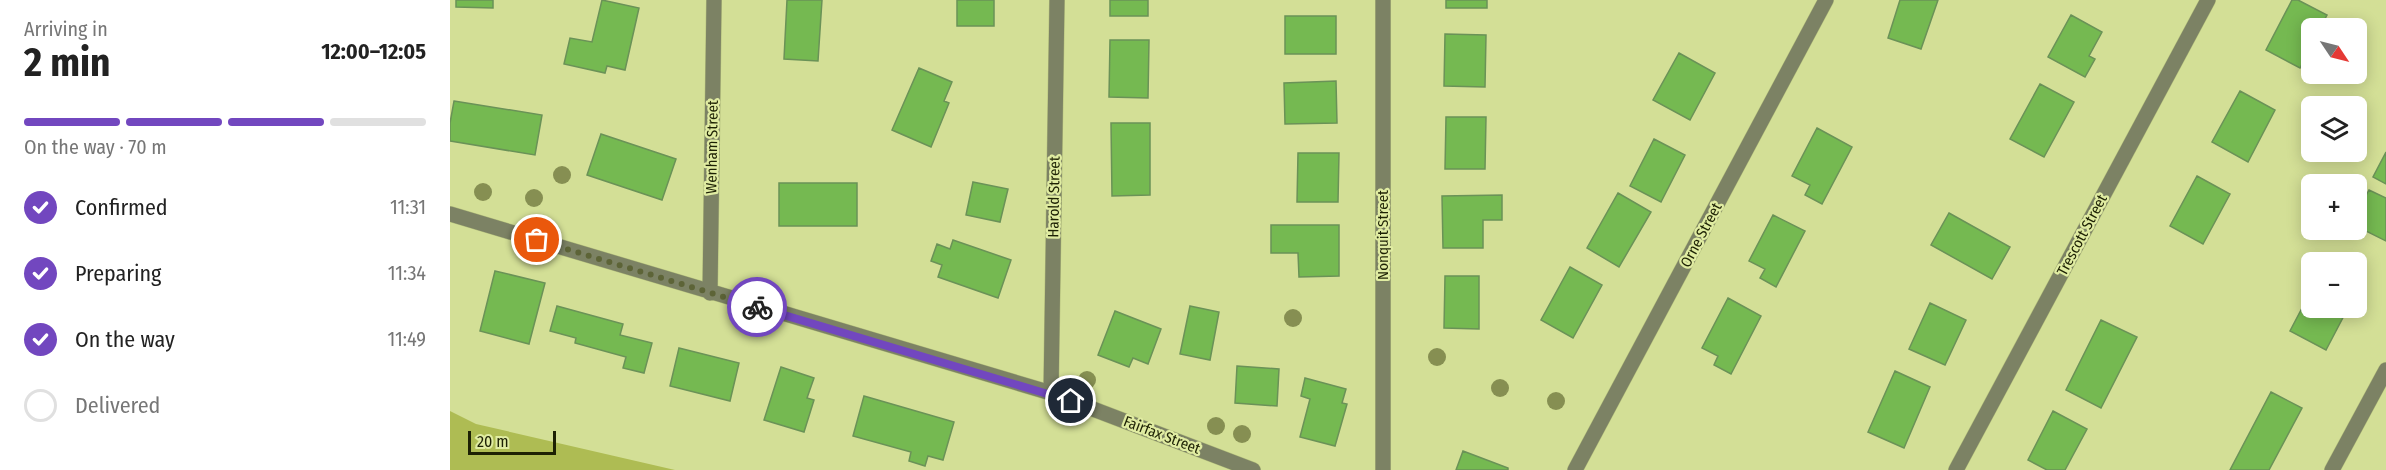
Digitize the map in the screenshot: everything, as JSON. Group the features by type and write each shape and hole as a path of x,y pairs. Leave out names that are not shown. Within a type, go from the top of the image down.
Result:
{"street":[{"name":"Wenham Street","path":"710,293 714,0"},
{"name":"Harold Street","path":"1051,393 1057,0"},
{"name":"Nonquit Street","path":"1383,0 1383,470"},
{"name":"Orne Street","path":"1575,470 1826,0"},
{"name":"Trescott Street","path":"1956,470 2208,0"},
{"name":"Fairfax Street","path":"450,214 1051,393 1253,470"},
{"path":"2332,470 2386,370"}],"green space":[{"path":"450,411 476,424 675,470 450,470"}],"building":[{"path":"456,0 493,0 493,8 456,7"},
{"path":"602,0 639,8 625,70 607,66 605,73 564,64 570,38 592,42"},
{"path":"787,0 822,0 818,61 784,59"},
{"path":"957,0 994,0 994,26 957,26"},
{"path":"1110,0 1148,0 1148,16 1110,16"},
{"path":"1446,0 1487,0 1487,8 1446,8"},
{"path":"1900,0 1938,0 1921,49 1888,38"},
{"path":"2292,0 2298,0 2327,15 2325,18 2301,18 2300,68 2266,50"},
{"path":"2071,15 2102,32 2089,56 2095,59 2085,77 2048,57"},
{"path":"1285,16 1336,16 1336,54 1285,54"},
{"path":"1445,34 1486,35 1485,87 1444,86"},
{"path":"1110,40 1149,40 1148,98 1109,97"},
{"path":"1679,53 1715,73 1690,120 1653,100"},
{"path":"919,68 952,82 944,101 949,103 931,147 892,130"},
{"path":"1336,81 1337,123 1285,124 1284,83"},
{"path":"2040,84 2074,102 2044,157 2010,139"},
{"path":"2240,91 2275,110 2248,162 2212,142"},
{"path":"454,101 542,115 535,155 450,141"},
{"path":"1446,117 1486,117 1485,169 1445,169"},
{"path":"1111,123 1150,123 1150,195 1112,196"},
{"path":"1817,128 1852,147 1822,204 1805,195 1810,185 1792,176"},
{"path":"601,134 676,159 662,200 587,175"},
{"path":"1654,139 1685,155 1661,202 1630,186"},
{"path":"2386,152 2386,184 2373,177"},
{"path":"1298,153 1339,153 1338,202 1297,202"},
{"path":"2197,176 2230,194 2203,244 2170,226"},
{"path":"973,182 1008,189 1000,222 966,215"},
{"path":"779,183 857,183 857,226 779,226"},
{"path":"2369,190 2386,198 2386,241 2367,232 2367,194"},
{"path":"1618,193 1651,212 1619,267 1587,248"},
{"path":"1502,195 1502,220 1483,220 1483,248 1443,248 1442,196"},
{"path":"1949,213 2010,247 1992,279 1931,245"},
{"path":"1773,215 1805,231 1776,287 1760,278 1765,269 1749,261"},
{"path":"1271,225 1339,225 1339,276 1299,277 1298,253 1271,253"},
{"path":"953,240 1011,260 998,298 938,277 942,265 931,261 937,244 950,249"},
{"path":"1570,267 1602,285 1573,338 1541,320"},
{"path":"495,271 545,283 529,344 480,331"},
{"path":"1445,276 1479,276 1479,329 1444,328"},
{"path":"1728,298 1761,316 1731,374 1714,365 1718,356 1702,348"},
{"path":"1930,303 1966,320 1945,365 1909,349"},
{"path":"557,306 623,324 620,335 652,343 644,373 623,368 626,357 575,343 576,338 550,331"},
{"path":"1190,306 1219,312 1210,360 1180,354"},
{"path":"2301,310 2301,318 2343,318 2326,350 2290,331"},
{"path":"1115,311 1161,329 1148,364 1133,358 1129,367 1098,355"},
{"path":"2101,320 2137,337 2101,408 2066,390"},
{"path":"679,348 739,363 730,401 670,386"},
{"path":"1237,366 1279,369 1277,406 1235,403"},
{"path":"781,367 814,378 807,398 814,400 804,432 764,420"},
{"path":"1895,371 1930,387 1904,448 1868,432"},
{"path":"1305,378 1346,389 1342,403 1347,404 1335,446 1300,437 1310,399 1301,396"},
{"path":"2271,392 2302,408 2269,470 2230,470"},
{"path":"864,396 954,422 943,460 928,456 925,466 909,461 911,452 853,436"},
{"path":"2053,411 2087,429 2065,470 2047,470 2028,460"},
{"path":"1463,451 1508,468 1508,470 1456,470"}],"way so far":[{"path":"537,240 757,307"}],"route":[{"path":"757,307 1051,393 1071,401"}]}
